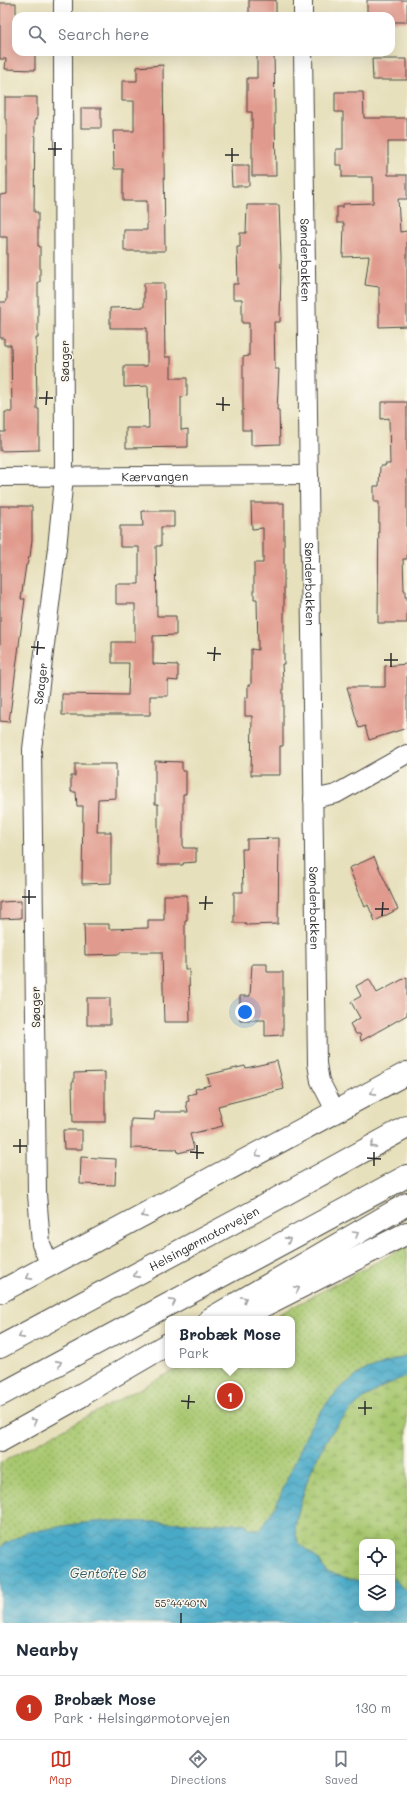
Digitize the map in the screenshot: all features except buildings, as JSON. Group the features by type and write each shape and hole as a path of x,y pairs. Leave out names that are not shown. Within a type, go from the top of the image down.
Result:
{"main road":[{"path":"0,1292 407,1073"},
{"name":"Helsingørmotorvejen","path":"0,1347 244,1217 407,1126"},
{"path":"0,1395 407,1176"},
{"path":"215,1316 407,1204"},
{"path":"243,1316 407,1233"},
{"path":"0,1441 165,1346"},
{"path":"65,1404 165,1354"}],"street":[{"path":"63,0 63,12"},
{"path":"303,0 303,12"},
{"name":"Søager","path":"50,1265 41,1244 37,1194 32,749 57,548 64,477 63,56"},
{"name":"Sønderbakken","path":"303,56 317,1064 320,1082 336,1112"},
{"name":"Kærvangen","path":"0,477 309,475"},
{"path":"313,799 336,794 407,754"}],"green space":[{"path":"407,1246 407,1355 362,1372 340,1388 327,1403 310,1427 276,1506 261,1529 249,1529 246,1524 105,1521 75,1524 25,1533 0,1547 0,1463 178,1368 295,1368 295,1316 276,1316"},
{"path":"407,1376 407,1592 395,1580 395,1539 359,1539 359,1581 326,1572 316,1557 299,1543 296,1536 297,1516 307,1481 326,1442 351,1410 368,1396 386,1385"}],"water":[{"name":"Gentofte Sø","path":"407,1355 407,1376 386,1385 368,1396 351,1410 326,1442 307,1481 297,1516 296,1536 299,1543 316,1557 326,1572 359,1581 359,1611 395,1611 395,1580 407,1592 407,1623 0,1623 0,1547 25,1533 75,1524 105,1521 247,1524 249,1529 261,1529 276,1505 310,1427 340,1388 362,1372"}],"place":[{"name":"Brobæk Mose","path":"230,1396"}]}
